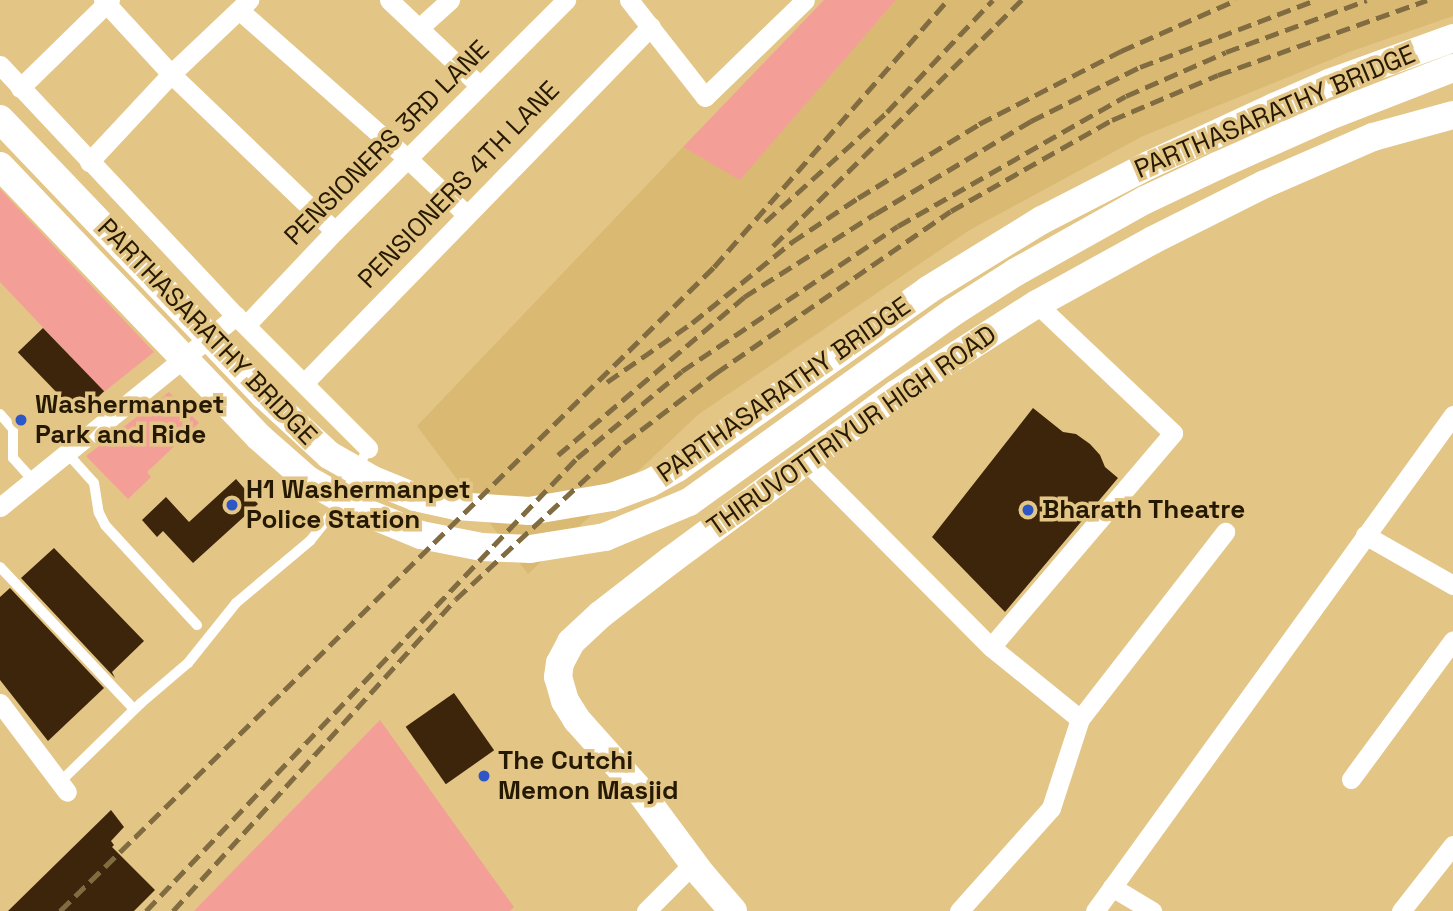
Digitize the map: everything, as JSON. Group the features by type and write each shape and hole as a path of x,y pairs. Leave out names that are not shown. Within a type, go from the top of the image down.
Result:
{"main road":[{"name":"PARTHASARATHY BRIDGE","path":"0,119 263,394 329,455 373,480 415,497 456,506 529,511 583,504 650,483 677,468 928,290 1042,220 1149,164 1263,112 1329,83 1450,39"},
{"name":"PARTHASARATHY BRIDGE","path":"0,166 259,437 308,480 367,513 421,535 482,547 530,549 605,537 689,502 955,311 1037,260 1145,201 1217,166 1327,117 1453,68"},
{"name":"THIRUVOTTRIYUR HIGH ROAD","path":"733,911 693,864 636,786 577,720 560,687 560,663 571,642 600,615 926,373 1037,304 1153,240 1265,184 1373,137 1453,115"}],"street":[{"path":"389,0 480,85"},
{"path":"419,28 450,0"},
{"name":"PENSIONERS 3RD LANE","path":"0,507 242,320 566,0"},
{"path":"629,0 705,97 804,0"},
{"path":"20,88 107,1 171,74 335,230"},
{"path":"89,162 171,74 244,5 466,214"},
{"name":"PENSIONERS 4TH LANE","path":"305,382 651,26"},
{"path":"0,65 89,162 368,448"},
{"path":"991,647 1173,433 1037,304"},
{"path":"1095,911 1453,415"},
{"path":"806,461 991,647 1080,719"},
{"path":"959,911 1051,808 1080,719 1225,532"},
{"path":"1365,536 1453,585"},
{"path":"1351,779 1453,640"},
{"path":"0,703 63,787"},
{"path":"1401,911 1453,845"},
{"path":"646,911 693,864"},
{"path":"1112,887 1152,911"}],"lane":[{"path":"0,414 13,429 11,453 33,480"},
{"path":"63,787 135,709 188,663 236,603 310,541 341,502 368,448"},
{"path":"67,453 94,483 99,513 105,525 197,625"},
{"path":"0,567 135,709"}],"shaded area":[{"path":"824,0 896,0 740,180 683,147"},
{"path":"896,0 1453,0 1453,16 1352,51 1141,137 968,231 699,414 528,574 417,426 683,147 740,179"},
{"path":"0,189 154,352 104,392 0,282"},
{"path":"169,392 199,423 147,472 151,477 128,499 86,456"},
{"path":"380,720 514,907 510,911 194,911"}],"building":[{"path":"43,328 104,391 79,416 18,352"},
{"name":"Bharath Theatre","path":"1033,408 1063,432 1076,434 1090,444 1100,455 1105,467 1118,478 1005,612 932,537"},
{"path":"236,479 258,504 193,563 163,531 157,537 142,520 166,497 189,522"},
{"path":"54,548 144,641 112,672 115,678 21,578"},
{"path":"10,588 104,688 48,741 0,680 0,597"},
{"path":"454,693 494,750 446,784 406,727"},
{"path":"111,810 124,827 111,841 114,845 112,847 155,890 134,911 8,911"}],"railway":[{"path":"60,911 714,267 948,0"},
{"path":"765,222 887,112 993,0"},
{"path":"773,246 1022,0"},
{"path":"607,382 692,323 792,242 979,124 1121,51 1236,0"},
{"path":"558,455 744,297 875,214 1031,121 1140,67 1315,0"},
{"path":"146,911 577,458 682,371 898,226 1126,96 1226,52 1367,0"},
{"path":"173,911 456,599 624,443 716,373 951,211 1112,120 1218,75 1427,0"}],"place":[{"name":"Washermanpet Park and Ride","path":"21,420"},
{"name":"H1 Washermanpet Police Station","path":"232,505"},
{"name":"Bharath Theatre","path":"1028,510"},
{"name":"The Cutchi Memon Masjid","path":"484,776"}]}
